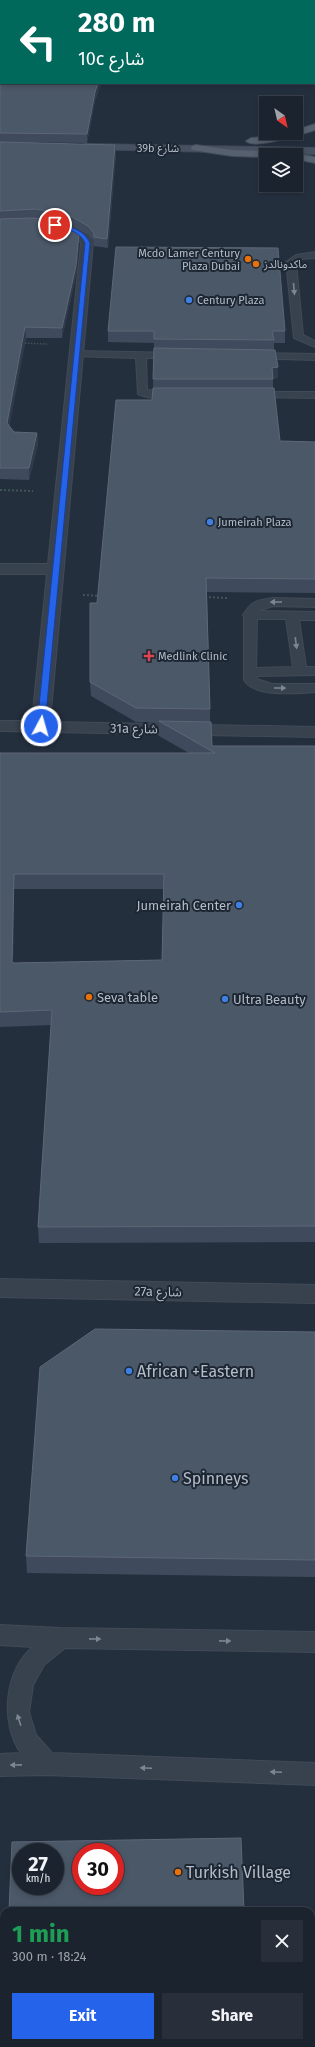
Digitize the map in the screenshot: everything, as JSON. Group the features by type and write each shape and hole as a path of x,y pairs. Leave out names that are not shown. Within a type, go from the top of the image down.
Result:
{"main road":[{"path":"251,141 286,136 315,127"},
{"path":"196,148 232,153 259,154"},
{"path":"303,157 315,160"}],"street":[{"name":"39b شارع","path":"315,142 251,141 76,143 315,151"},
{"path":"0,224 55,225 73,229 84,235 87,243 41,726"},
{"path":"0,569 57,569"},
{"name":"31a شارع","path":"0,726 315,732"},
{"name":"27a شارع","path":"0,1288 315,1294"}],"lane":[{"path":"315,255 299,257 291,262 298,335 299,338 304,341 315,344"},
{"path":"77,349 141,355 188,355"},
{"path":"141,355 142,392 149,395 184,395"},
{"path":"244,356 315,357"},
{"path":"238,395 315,396"},
{"path":"315,603 262,604 251,610 249,615 250,679 256,685 262,687 315,688"},
{"path":"249,615 315,616"},
{"path":"292,616 300,671"},
{"path":"249,672 315,671"},
{"path":"0,1634 60,1638 315,1642"},
{"path":"46,1764 26,1741 17,1712 21,1683 36,1658 60,1638"},
{"path":"0,1765 46,1764 315,1774"}],"path":[{"path":"16,343 77,349"},
{"path":"54,595 101,596"},
{"path":"204,597 227,597 228,605"}],"building":[{"path":"0,84 98,84 87,134 0,133"},
{"path":"0,142 115,145 107,239 94,237 94,233 88,226 67,214 35,209 0,211"},
{"path":"32,218 54,220 73,228 79,234 76,266 62,328 25,327 7,423 14,432 37,433 29,468 0,468 0,219"},
{"name":"Century Plaza","path":"116,247 278,248 285,331 272,331 274,340 154,339 154,331 108,331"},
{"path":"154,348 275,350 278,367 272,368 273,379 153,379"},
{"path":"153,388 274,388 280,441 315,442 315,579 206,578 210,709 136,708 90,682 90,603 97,603 116,400 152,400"},
{"path":"159,721 211,722 212,746 315,746 315,1226 38,1227 52,1010 0,1012 0,753 215,753","holes":["14,874 164,874 162,960 12,962"]},
{"name":"Spinneys","path":"95,1329 315,1332 315,1560 26,1556 40,1367"},
{"name":"Turkish Village","path":"241,1838 244,1907 9,1907 12,1842"}],"place":[{"name":"Mcdo Lamer Century Plaza Dubai","path":"248,259"},
{"name":"ماكدونالدز","path":"256,264"},
{"name":"Century Plaza","path":"189,300"},
{"name":"Jumeirah Plaza","path":"210,522"},
{"name":"Medlink Clinic","path":"149,656"},
{"name":"Jumeirah Center","path":"239,905"},
{"name":"Seva table","path":"89,997"},
{"name":"Ultra Beauty","path":"225,999"},
{"name":"African +Eastern","path":"129,1371"},
{"name":"Spinneys","path":"175,1478"},
{"name":"Turkish Village","path":"178,1872"}],"route":[{"path":"41,726 87,243 84,235 73,229 55,225"}]}
